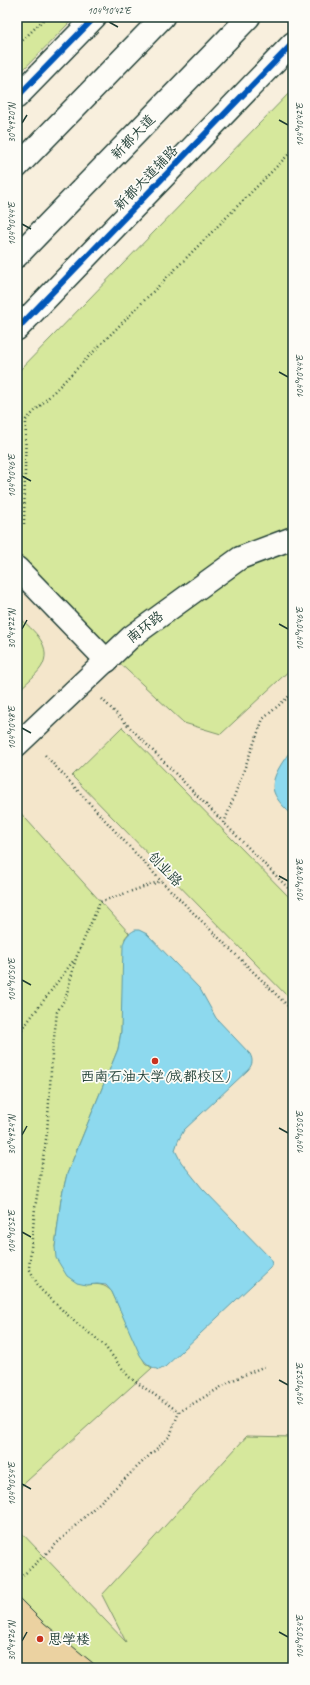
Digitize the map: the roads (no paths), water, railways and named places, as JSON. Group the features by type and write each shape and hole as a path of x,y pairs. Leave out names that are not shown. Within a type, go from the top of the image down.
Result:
{"main road":[{"path":"17,97 95,17"},
{"path":"17,167 163,17"},
{"name":"新都大道","path":"17,256 249,17"},
{"name":"新都大道辅路","path":"17,329 293,43"},
{"name":"南环路","path":"22,740 131,636 240,558 293,538"},
{"path":"17,568 107,660"}],"water":[{"path":"293,747 293,816 277,799 273,786 279,768"},
{"path":"135,930 139,930 147,934 200,989 216,1018 251,1056 252,1064 248,1070 184,1130 175,1150 181,1162 202,1188 270,1258 272,1264 270,1268 165,1367 159,1370 153,1368 140,1355 112,1292 106,1285 86,1285 77,1283 67,1276 56,1258 55,1247 61,1199 67,1174 118,1049 121,1032 123,945 127,936"}],"place":[{"name":"西南石油大学(成都校区)","path":"155,1061"},
{"name":"思学楼","path":"40,1639"}]}
